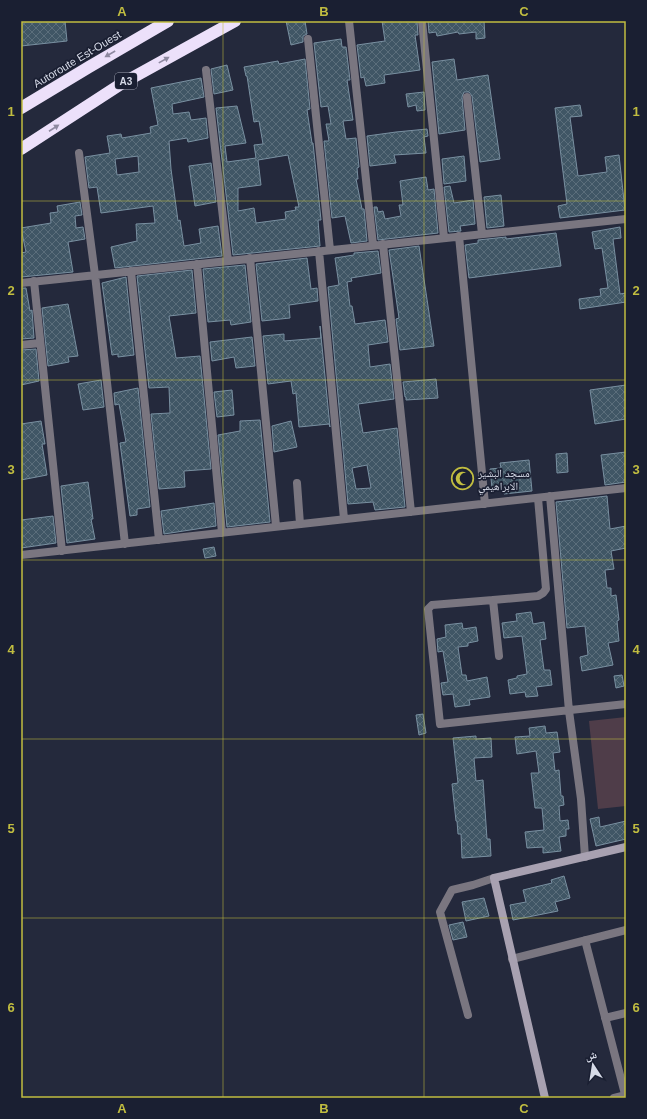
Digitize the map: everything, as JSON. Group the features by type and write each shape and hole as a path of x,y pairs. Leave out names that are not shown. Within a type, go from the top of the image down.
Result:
{"highway":[{"name":"Autoroute Est-Ouest","path":"21,108 168,21"},
{"name":"A3","path":"21,149 121,84 235,21"}],"street":[{"path":"349,21 373,245"},
{"path":"422,21 444,238"},
{"path":"308,39 330,250"},
{"path":"206,70 228,261"},
{"path":"466,97 482,234"},
{"path":"79,153 95,275 125,544"},
{"path":"21,283 626,219"},
{"path":"459,236 485,504"},
{"path":"383,244 411,512"},
{"path":"319,251 344,519"},
{"path":"250,258 276,526"},
{"path":"197,264 222,533"},
{"path":"131,271 159,540"},
{"path":"36,298 44,280"},
{"path":"34,281 62,551"},
{"path":"21,345 40,343"},
{"path":"297,483 300,524"},
{"path":"21,555 626,488"},
{"path":"550,496 569,711 581,799 585,856"},
{"path":"538,498 546,588 543,593 538,596 432,604 428,609 440,724 626,704"},
{"path":"493,600 499,656"},
{"path":"468,1015 440,912 452,890 494,878 626,847"},
{"path":"494,878 545,1098"},
{"path":"512,959 626,930"},
{"path":"586,940 626,1096 614,1098"},
{"path":"605,1018 626,1013"}],"shaded area":[{"path":"626,717 626,806 598,809 589,721"}],"building":[{"path":"21,21 65,21 67,41 21,46"},
{"path":"286,21 305,21 307,34 303,36 303,42 291,45"},
{"path":"382,21 417,21 418,35 415,35 420,70 384,75 385,83 366,86 364,77 361,78 357,45 385,41"},
{"path":"428,21 484,21 485,38 476,39 476,32 459,34 458,32 437,36 436,32 429,33"},
{"path":"341,39 342,47 346,47 350,80 347,80 353,120 343,121 346,139 356,138 359,167 357,168 358,179 356,179 362,209 364,209 367,241 351,243 345,216 332,218 324,141 329,141 326,124 331,124 328,106 321,107 314,43"},
{"path":"305,59 310,109 307,110 313,143 321,220 318,220 320,246 233,255 216,108 237,106 246,143 225,146 227,162 256,158 254,145 263,144 259,121 254,122 247,76 244,67 278,61 279,64","holes":["288,155 299,207 295,207 296,210 285,212 286,219 256,223 254,208 238,211 238,188 261,185 258,160"]},
{"path":"454,59 457,80 488,75 500,159 480,162 472,96 469,92 464,92 462,97 465,130 439,134 432,62"},
{"path":"227,65 233,90 214,94 211,69"},
{"path":"201,78 204,97 172,104 173,114 189,112 191,120 206,118 208,138 188,142 187,138 169,141 171,169 178,221 180,220 184,246 201,243 199,229 218,226 222,256 115,268 111,247 137,241 136,224 155,223 153,206 101,213 97,187 89,188 85,157 110,153 107,136 121,134 122,138 151,133 150,127 158,125 151,88","holes":["138,156 139,172 117,175 115,159"]},
{"path":"424,92 425,110 417,111 416,105 408,107 406,94"},
{"path":"580,105 582,116 570,117 578,176 607,172 605,157 619,155 625,210 560,218 558,206 567,204 555,108"},
{"path":"427,129 428,136 424,137 426,153 394,155 396,163 370,166 367,136"},
{"path":"464,156 466,181 444,184 442,159"},
{"path":"211,163 216,202 195,206 189,166"},
{"path":"426,177 428,190 434,189 438,233 378,240 374,207 377,207 378,212 383,211 385,219 401,216 399,205 403,205 400,181"},
{"path":"450,186 454,203 473,200 475,224 460,226 461,231 449,232 444,187"},
{"path":"501,195 504,226 487,228 484,197"},
{"path":"80,202 82,215 75,216 76,228 83,227 85,239 68,242 73,272 21,277 21,253 26,252 21,228 51,223 50,213 58,212 57,206"},
{"path":"620,227 621,238 613,239 620,294 626,293 626,302 580,309 579,299 601,296 600,289 608,288 602,248 595,249 592,232"},
{"path":"556,233 561,266 469,278 465,245 478,243 478,240 506,237 506,239"},
{"path":"419,246 434,346 400,350 396,319 399,318 389,250"},
{"path":"378,251 381,273 351,278 352,281 347,282 350,306 352,306 355,324 385,320 388,342 368,345 370,367 390,364 394,399 358,404 363,433 397,428 405,507 375,510 373,502 348,504 328,287 339,285 335,258 354,255 354,253","holes":["367,465 371,488 356,489 352,468"]},
{"path":"307,258 311,289 317,288 318,301 289,305 290,318 262,321 256,264"},
{"path":"245,265 251,322 231,325 230,320 208,322 203,269"},
{"path":"192,270 196,313 169,316 176,358 200,356 211,469 184,471 185,487 159,489 151,414 170,413 169,387 149,388 137,276"},
{"path":"126,277 134,355 118,357 118,354 112,355 102,283"},
{"path":"21,288 26,288 30,311 32,310 34,338 21,339"},
{"path":"68,304 78,356 68,357 69,362 48,366 42,308"},
{"path":"320,326 330,427 329,424 299,427 296,393 293,394 291,381 268,384 263,336 284,334 284,341 321,338"},
{"path":"252,337 255,366 236,368 234,357 212,361 210,342"},
{"path":"36,349 39,381 21,385 21,350"},
{"path":"436,379 438,398 406,400 403,382"},
{"path":"101,380 104,407 83,410 78,384"},
{"path":"626,385 626,419 595,424 590,390"},
{"path":"138,388 150,507 137,509 137,515 130,516 120,443 126,442 119,404 115,405 114,393"},
{"path":"232,390 234,415 217,417 214,392"},
{"path":"260,420 270,522 227,527 218,435 240,431 240,421"},
{"path":"41,421 45,444 42,444 47,475 21,480 21,424"},
{"path":"291,421 297,447 274,452 272,426"},
{"path":"626,452 626,482 605,485 601,455"},
{"path":"567,453 568,472 557,473 556,454"},
{"path":"529,460 532,491 504,494 504,487 492,488 490,469 501,468 500,463"},
{"path":"88,482 93,519 91,519 95,539 67,543 61,486"},
{"path":"607,496 610,529 626,526 626,548 611,551 614,569 605,570 607,588 611,588 611,596 616,595 619,620 617,621 619,641 608,643 613,665 582,671 580,657 588,655 585,626 567,628 556,502"},
{"path":"214,503 216,526 164,534 161,511"},
{"path":"53,516 56,543 21,548 21,520"},
{"path":"214,547 216,556 205,558 203,549"},
{"path":"531,612 533,624 544,622 546,639 540,640 544,670 550,670 552,685 536,687 538,696 526,697 525,692 510,694 508,680 527,674 522,636 504,638 502,623 517,621 516,614"},
{"path":"462,623 463,629 476,627 478,641 468,643 468,646 458,647 462,675 466,675 467,681 487,677 490,697 469,700 470,705 455,707 453,694 443,695 441,683 448,682 443,651 438,652 437,639 446,637 445,625"},
{"path":"622,675 624,686 616,688 614,676"},
{"path":"423,714 426,733 419,735 416,715"},
{"path":"545,726 546,733 557,732 560,752 553,753 555,771 559,770 561,796 563,796 564,805 559,806 560,821 568,820 569,829 566,829 566,836 559,837 561,851 543,853 543,847 527,848 525,832 544,830 542,808 535,808 531,773 539,773 536,751 517,754 515,737 530,736 529,728"},
{"path":"476,736 476,739 491,738 492,757 474,758 476,781 483,780 487,839 490,839 491,856 462,858 461,834 458,834 452,784 458,783 453,738"},
{"path":"599,817 600,827 626,821 626,839 596,846 590,819"},
{"path":"564,876 570,898 555,902 558,911 513,920 510,905 526,902 523,890 552,883 551,880"},
{"path":"484,898 489,916 466,921 462,902"},
{"path":"463,922 467,937 453,940 449,925"}],"place":[{"name":"مسجد البشير الابراهيمي","path":"463,479"}]}
